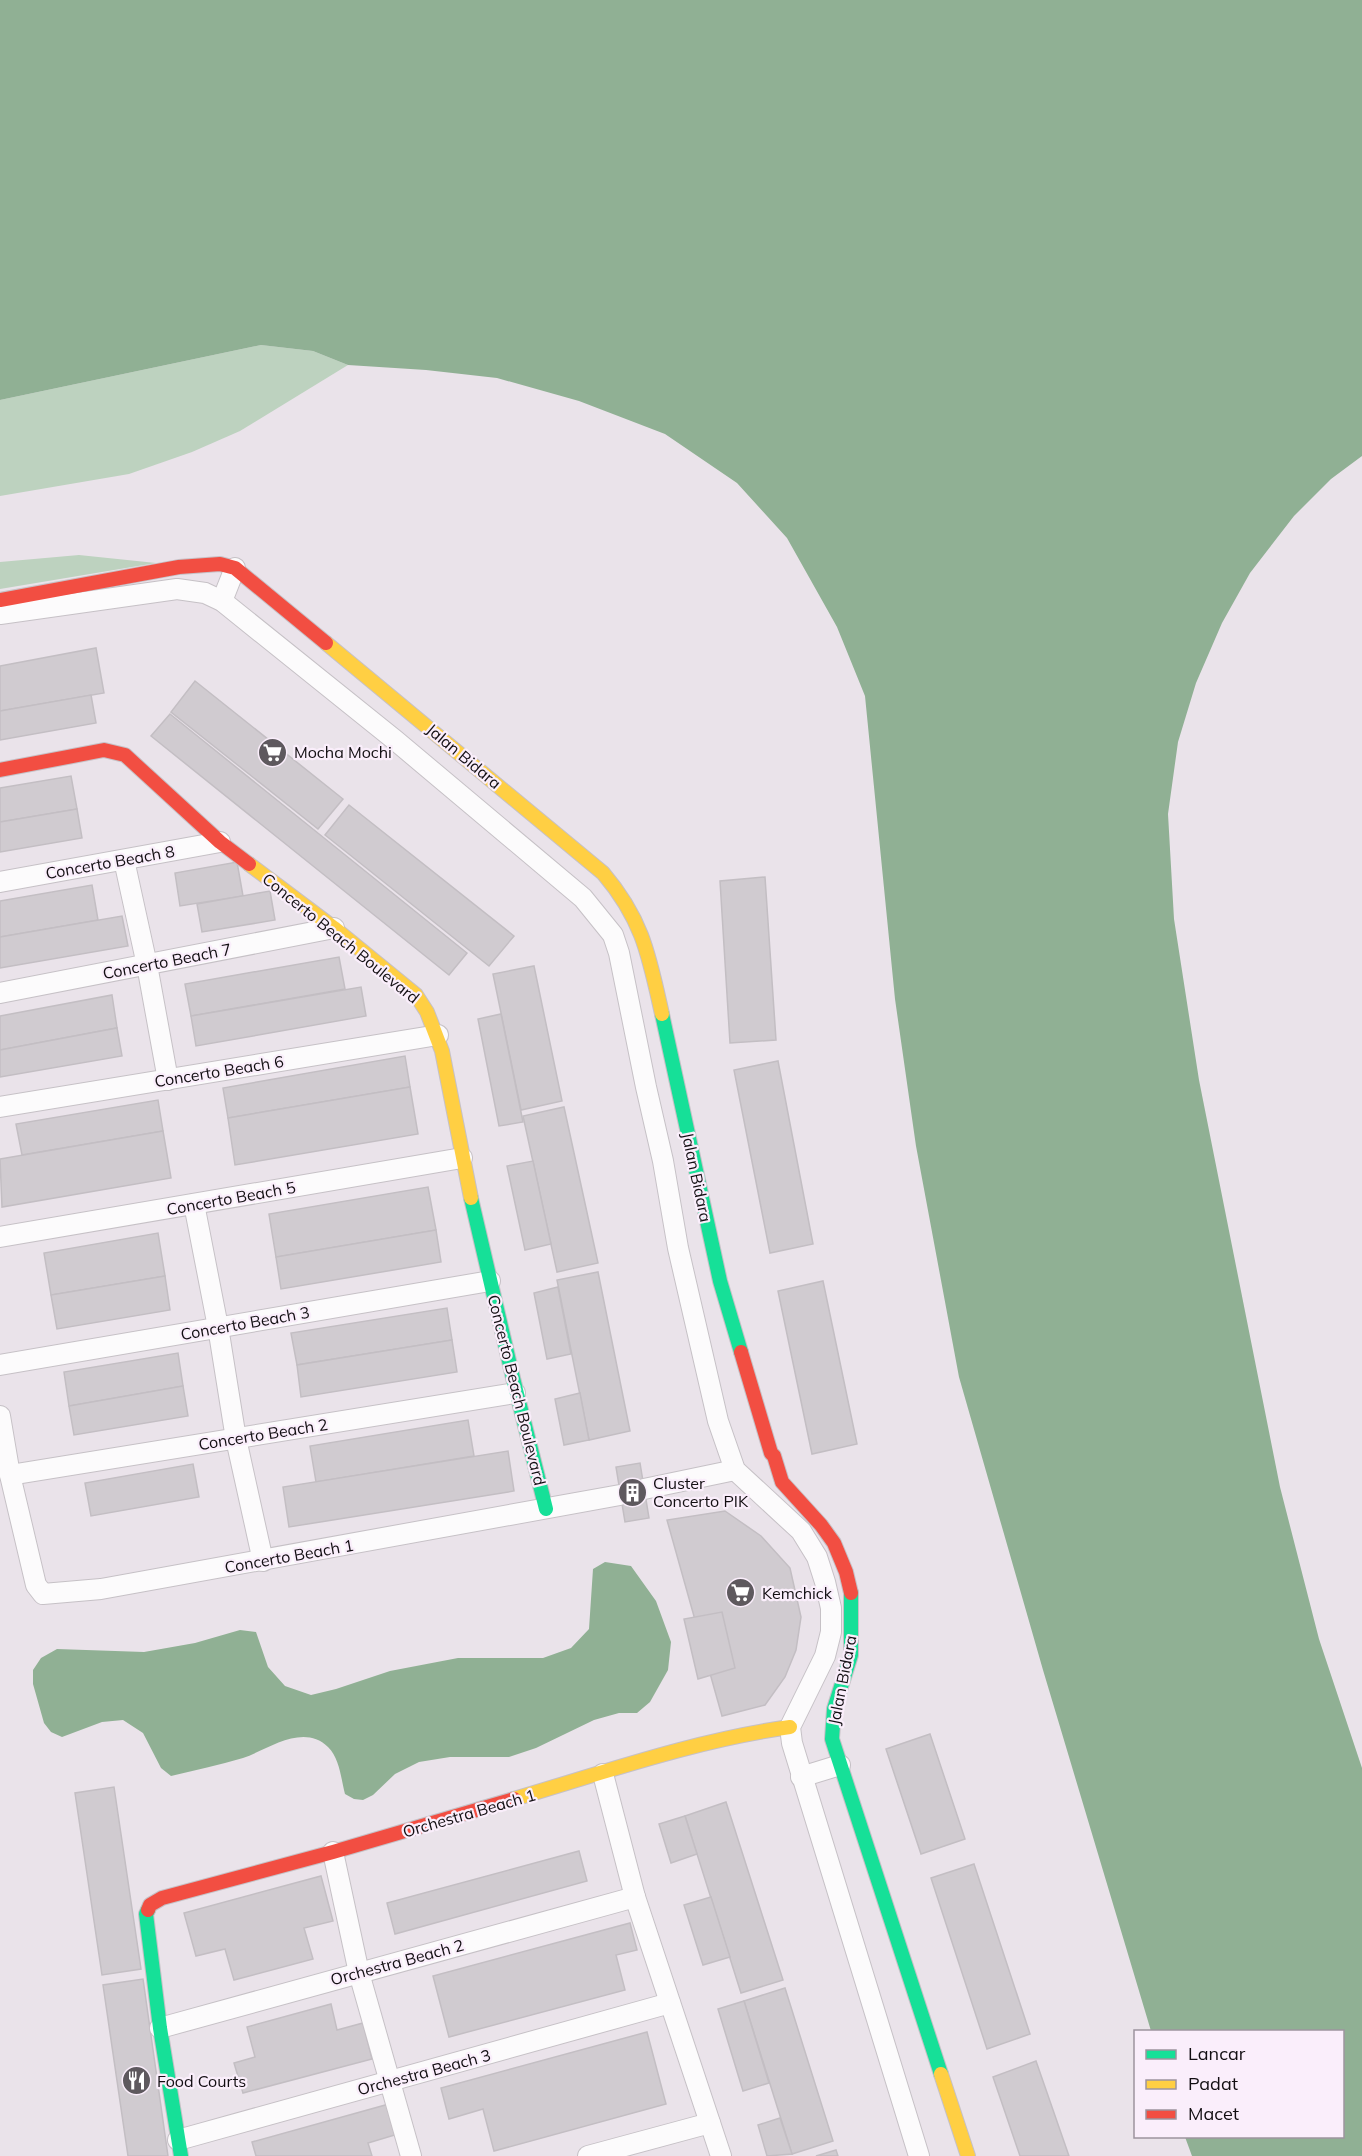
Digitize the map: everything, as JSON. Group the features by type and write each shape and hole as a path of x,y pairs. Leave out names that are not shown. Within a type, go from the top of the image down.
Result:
{"street":[{"path":"0,600 179,567 220,564 235,568 222,601"},
{"name":"Jalan Bidara","path":"235,568 603,873 639,922 648,950 720,1281 771,1453 782,1482 834,1543 846,1572 852,1599 851,1655 834,1709 832,1738 968,2156"},
{"name":"Jalan Bidara","path":"0,614 177,589 205,593 222,601 395,740 583,897 613,935 619,953 663,1161 678,1248 718,1421 735,1470 801,1531 817,1557 831,1608 831,1632 825,1656 790,1727"},
{"name":"Concerto Beach Boulevard","path":"0,770 104,750 125,755 220,842 334,928 416,995 426,1007 438,1035 462,1158 515,1394 546,1509"},
{"name":"Concerto Beach 8","path":"0,882 220,842"},
{"path":"124,860 147,965 168,1080"},
{"path":"613,935 639,922"},
{"name":"Concerto Beach 7","path":"0,993 334,928"},
{"name":"Concerto Beach 6","path":"0,1107 438,1035"},
{"path":"663,1161 693,1156"},
{"name":"Concerto Beach 5","path":"0,1237 462,1158"},
{"path":"194,1204 218,1327 236,1439 263,1561"},
{"name":"Concerto Beach 3","path":"0,1365 490,1281"},
{"name":"Concerto Beach 2","path":"10,1475 515,1394"},
{"path":"0,1416 10,1475"},
{"path":"644,1489 735,1470"},
{"name":"Concerto Beach 1","path":"10,1475 36,1585 43,1594 101,1589 263,1561 620,1494"},
{"path":"790,1727 801,1777 919,2156"},
{"name":"Orchestra Beach 1","path":"160,2028 146,1914 150,1905 162,1898 333,1852 690,1747 747,1733 790,1727"},
{"path":"801,1777 840,1765"},
{"path":"603,1774 635,1896 721,2156"},
{"path":"333,1852 360,1973 411,2156"},
{"name":"Orchestra Beach 2","path":"160,2028 635,1896"},
{"name":"Orchestra Beach 3","path":"179,2148 390,2081 670,2003"},
{"path":"160,2028 179,2148"},
{"path":"588,2156 710,2123"}],"shaded area":[{"path":"0,0 1362,0 1362,456 1331,479 1294,516 1250,573 1222,623 1196,683 1178,742 1168,814 1174,919 1199,1080 1280,1487 1319,1639 1362,1768 1362,2156 1192,2156 1185,2138 1344,2138 1344,2030 1151,2030 1043,1670 959,1377 916,1146 895,999 865,696 837,627 787,538 737,483 665,434 579,401 497,378 348,365 313,351 261,345 0,400"},
{"path":"261,345 313,351 348,365 240,431 192,452 129,474 0,496 0,400"},
{"path":"79,555 156,563 0,589 0,562"},
{"path":"605,1562 631,1566 656,1601 671,1642 668,1670 650,1702 637,1713 619,1713 594,1720 536,1748 509,1757 450,1757 419,1762 395,1774 373,1795 363,1800 354,1799 345,1794 335,1757 328,1747 318,1740 308,1737 286,1740 243,1758 171,1776 161,1768 143,1733 123,1720 102,1722 62,1737 51,1732 44,1723 33,1684 33,1670 41,1658 57,1649 144,1652 195,1643 240,1630 256,1632 268,1667 285,1686 311,1695 390,1671 458,1658 543,1658 571,1648 589,1629 593,1569"}],"building":[{"path":"96,648 104,693 0,711 0,666"},
{"path":"195,681 343,799 318,829 171,712"},
{"path":"91,695 96,723 0,740 0,711"},
{"path":"170,714 467,953 449,975 151,736"},
{"path":"71,776 77,809 0,822 0,788"},
{"path":"349,805 514,936 489,966 325,835"},
{"path":"77,809 82,838 0,852 0,822"},
{"path":"237,862 243,896 180,906 175,873"},
{"path":"765,877 776,1040 730,1043 720,881"},
{"path":"92,885 98,920 0,937 0,901"},
{"path":"270,891 275,920 202,932 197,904"},
{"path":"122,916 128,946 0,968 0,937"},
{"path":"339,957 345,989 191,1016 185,984"},
{"path":"534,966 562,1101 521,1110 493,974"},
{"path":"361,987 366,1016 196,1046 191,1016"},
{"path":"112,995 117,1028 0,1050 0,1016"},
{"path":"501,1014 523,1122 499,1126 478,1019"},
{"path":"117,1028 122,1056 0,1077 0,1050"},
{"path":"405,1056 410,1087 228,1118 223,1088"},
{"path":"778,1061 813,1244 770,1253 734,1070"},
{"path":"410,1087 418,1134 235,1165 228,1118"},
{"path":"158,1100 163,1131 22,1155 16,1124"},
{"path":"564,1107 598,1263 557,1272 523,1116"},
{"path":"163,1131 171,1178 2,1207 0,1159"},
{"path":"533,1161 551,1244 525,1250 507,1166"},
{"path":"428,1187 436,1230 276,1257 269,1214"},
{"path":"436,1230 441,1262 281,1289 276,1257"},
{"path":"158,1233 165,1276 51,1295 44,1253"},
{"path":"598,1272 630,1431 589,1440 557,1280"},
{"path":"165,1276 170,1310 57,1329 51,1295"},
{"path":"823,1281 857,1444 812,1454 778,1291"},
{"path":"558,1287 571,1354 547,1359 534,1293"},
{"path":"447,1308 452,1340 297,1365 291,1333"},
{"path":"452,1340 457,1372 301,1397 297,1365"},
{"path":"178,1353 183,1386 69,1406 64,1372"},
{"path":"183,1386 188,1416 74,1435 69,1406"},
{"path":"580,1393 589,1440 564,1445 555,1399"},
{"path":"468,1420 474,1456 316,1482 310,1446"},
{"path":"508,1451 514,1491 289,1527 283,1487"},
{"name":"Cluster Concerto PIK","path":"640,1463 649,1518 625,1522 616,1467"},
{"path":"193,1464 199,1497 91,1516 85,1483"},
{"name":"Kemchick","path":"725,1511 761,1536 790,1568 801,1617 796,1650 785,1677 765,1705 722,1716 667,1520"},
{"path":"722,1612 735,1668 698,1679 684,1619"},
{"path":"930,1734 965,1839 921,1854 886,1749"},
{"path":"114,1787 141,1969 102,1975 75,1793"},
{"path":"726,1802 783,1980 741,1993 685,1816"},
{"path":"685,1816 697,1854 671,1863 659,1824"},
{"path":"579,1851 587,1881 395,1934 387,1903"},
{"path":"974,1864 1030,2034 987,2049 931,1878"},
{"path":"321,1876 333,1921 304,1928 313,1959 234,1980 225,1949 196,1956 184,1913"},
{"path":"711,1897 730,1957 703,1965 684,1905"},
{"path":"630,1923 637,1950 616,1955 625,1990 449,2037 433,1976"},
{"path":"143,1979 168,2156 128,2156 103,1985"},
{"path":"785,1988 833,2141 792,2154 744,2001"},
{"path":"744,2001 769,2083 743,2091 718,2009"},
{"path":"331,2004 337,2030 363,2023 372,2059 243,2093 234,2063 255,2057 247,2027"},
{"path":"647,2032 666,2104 494,2151 483,2109 449,2119 441,2088"},
{"path":"1036,2061 1069,2156 1020,2156 993,2077"},
{"path":"389,2104 398,2134 368,2143 372,2156 256,2156 252,2142"},
{"path":"780,2118 792,2154 767,2156 758,2125"},
{"path":"836,2150 838,2156 816,2156"}],"traffic: fast":[{"path":"662,1014 720,1281 741,1352"},
{"path":"471,1198 546,1509"},
{"path":"851,1593 851,1655 834,1709 832,1739 941,2074"},
{"path":"148,1910 146,1914 160,2028 181,2156"}],"traffic: slow":[{"path":"326,643 603,873 627,907 643,939 662,1014"},
{"path":"249,864 334,928 416,995 427,1012 442,1051 471,1198"},
{"path":"514,1799 685,1748 790,1727"},
{"path":"941,2074 968,2156"}],"traffic: jam":[{"path":"0,600 179,567 220,564 235,568 326,643"},
{"path":"0,770 104,750 125,755 220,842 249,864"},
{"path":"741,1352 782,1482 834,1543 846,1572 851,1593"},
{"path":"148,1910 150,1905 162,1898 333,1852 514,1799"}],"place":[{"name":"Mocha Mochi","path":"273,752"},
{"name":"Cluster Concerto PIK","path":"632,1492"},
{"name":"Kemchick","path":"741,1593"},
{"name":"Food Courts","path":"136,2081"}]}
